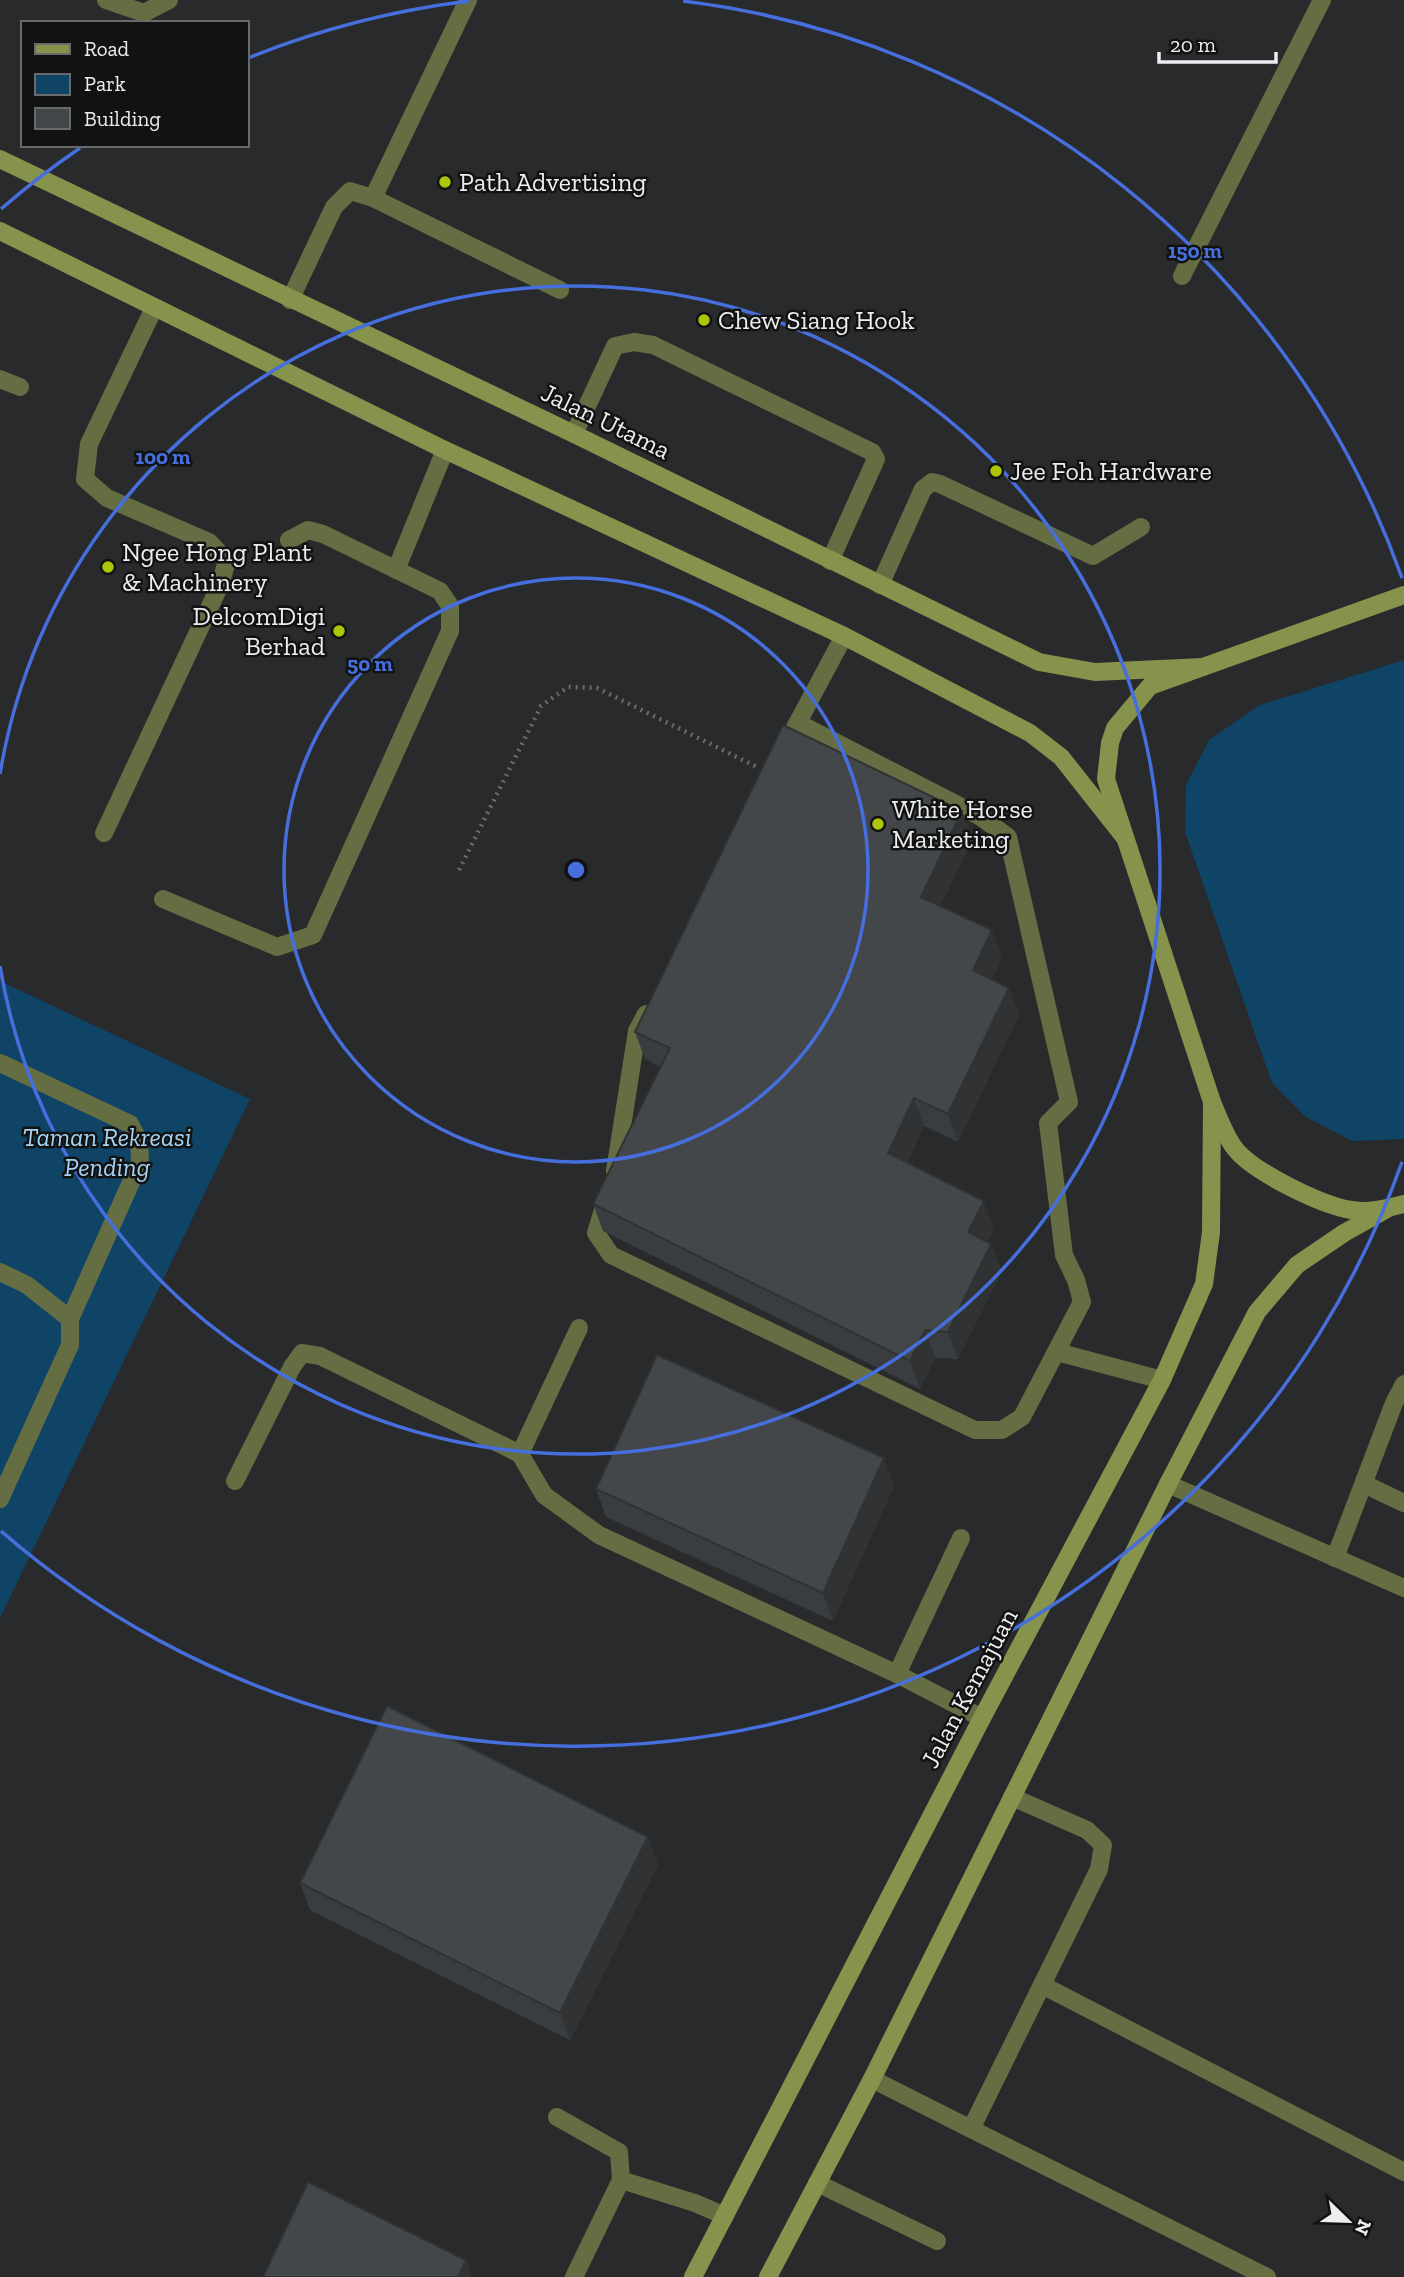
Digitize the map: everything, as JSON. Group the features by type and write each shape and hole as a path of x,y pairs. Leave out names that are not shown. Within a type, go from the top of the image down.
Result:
{"main road":[{"name":"Jalan Utama","path":"0,159 574,434 1039,662 1095,672 1203,667"},
{"path":"0,231 445,450 844,636 1030,733 1061,757 1125,838"},
{"path":"1396,1206 1351,1210 1303,1194 1261,1170 1234,1147 1212,1102 1106,779 1110,743 1115,728 1150,686 1404,595"},
{"name":"Jalan Kemajuan","path":"693,2277 982,1718 1161,1380 1204,1284 1211,1233 1212,1102"},
{"path":"768,2277 872,2079 1168,1484 1257,1312 1297,1265 1344,1233 1396,1206"}],"street":[{"path":"106,0 144,13 169,0"},
{"path":"373,198 468,0"},
{"path":"1182,276 1322,0"},
{"path":"290,300 334,207 350,191 373,198 560,290"},
{"path":"104,833 220,585 227,561 209,542 107,498 85,479 89,444 154,307"},
{"path":"574,434 615,346 634,342 653,345 872,452 876,458 830,561"},
{"path":"0,379 20,387"},
{"path":"396,570 445,450"},
{"path":"880,585 923,489 932,482 1093,556 1141,527"},
{"path":"163,898 277,947 313,935 450,631 450,606 440,591 323,534 308,530 289,540"},
{"path":"769,773 844,636"},
{"path":"656,994 637,1031 618,1161 596,1233 611,1255 975,1430 1002,1430 1022,1417 1082,1302 1076,1280 1064,1255 1048,1123 1069,1102 1008,837 981,817 798,723"},
{"path":"0,1063 130,1124 139,1141 140,1162 70,1319 70,1345 0,1499"},
{"path":"0,1272 27,1284 70,1319"},
{"path":"520,1454 579,1328"},
{"path":"1057,1352 1161,1380"},
{"path":"235,1481 292,1367 302,1353 320,1356 520,1454 544,1495 599,1535 897,1674 982,1718"},
{"path":"1335,1558 1394,1403 1404,1384"},
{"path":"1168,1484 1404,1588"},
{"path":"1364,1484 1404,1503"},
{"path":"897,1674 961,1538"},
{"path":"971,2129 1099,1869 1103,1845 1087,1830 1012,1797"},
{"path":"1042,1985 1404,2172"},
{"path":"872,2079 1267,2277"},
{"path":"557,2118 620,2152 621,2180 574,2277"},
{"path":"621,2180 695,2203 725,2216"},
{"path":"817,2183 937,2241"}],"path":[{"path":"458,870 541,706 568,687 597,688 769,773"}],"green space":[{"path":"1404,660 1404,1139 1352,1141 1306,1117 1272,1083 1185,832 1186,785 1209,740 1260,705"},
{"name":"Taman Rekreasi Pending","path":"0,981 250,1099 0,1618"}],"building":[{"path":"783,725 962,811 921,897 992,930 973,970 1009,988 948,1114 914,1098 888,1153 984,1201 968,1232 991,1244 948,1332 925,1330 910,1361 593,1204 670,1048 635,1032"},
{"path":"657,1355 884,1458 823,1593 596,1489"},
{"path":"387,1706 648,1837 560,2013 300,1883"},
{"path":"308,2182 466,2260 458,2277 263,2277"}],"place":[{"name":"Path Advertising","path":"445,182"},
{"name":"Chew Siang Hook","path":"704,320"},
{"name":"Jee Foh Hardware","path":"996,471"},
{"name":"Ngee Hong Plant & Machinery","path":"108,567"},
{"name":"DelcomDigi Berhad","path":"339,631"},
{"name":"White Horse Marketing","path":"878,824"}]}
